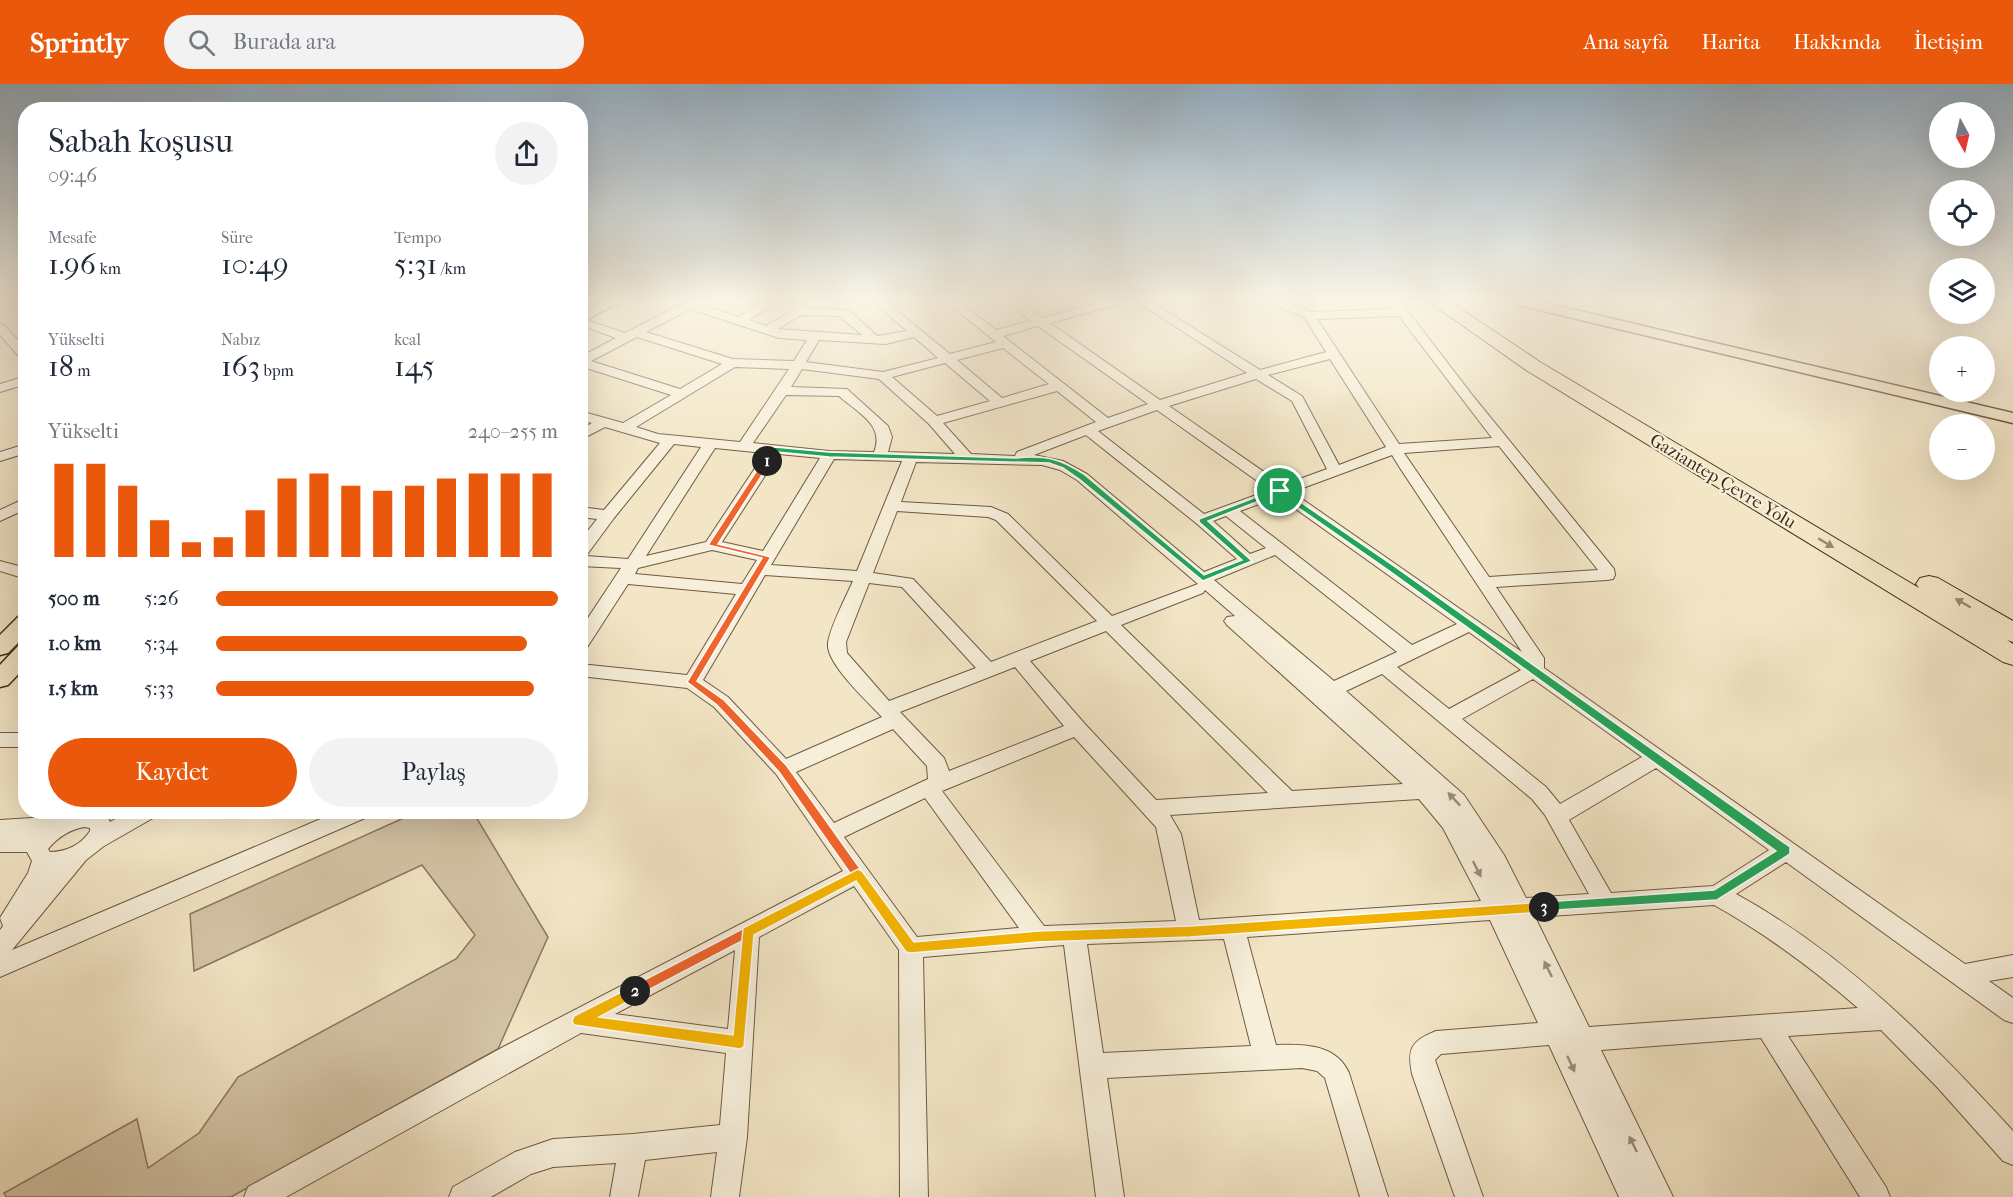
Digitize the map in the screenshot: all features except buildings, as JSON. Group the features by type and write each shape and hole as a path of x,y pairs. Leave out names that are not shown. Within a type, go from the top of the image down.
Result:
{"highway":[{"name":"Gaziantep Çevre Yolu","path":"1514,353 2013,656"},
{"name":"Gaziantep Çevre Yolu","path":"1541,353 1595,388 2013,633"}],"main road":[{"path":"1738,353 2013,418"},
{"path":"0,648 18,630"},
{"path":"0,679 18,660"}],"street":[{"path":"696,353 732,363 797,365 883,376 968,353"},
{"path":"744,446 805,353"},
{"path":"941,353 999,402"},
{"path":"1015,353 1106,423"},
{"path":"1082,353 1534,670 2013,1012"},
{"path":"1227,353 1301,402 1335,471"},
{"path":"1434,353 1502,442 1606,569 1607,575 1486,582"},
{"path":"1013,460 1087,429 1258,372 1334,354 1535,658 1534,670"},
{"path":"624,429 732,363"},
{"path":"588,364 680,393"},
{"path":"883,376 934,421 967,459"},
{"path":"0,388 18,382"},
{"path":"934,421 1058,386"},
{"path":"782,391 843,392 885,432 886,439 879,456"},
{"path":"588,417 624,429 670,439 829,454 1013,460 1041,466 1060,476 1332,690 1457,801 1496,861 1508,909 1556,1033 1634,1197"},
{"path":"588,431 603,422"},
{"path":"1087,429 1202,520 1248,561"},
{"path":"588,542 670,439"},
{"path":"1202,520 1395,449 1502,442"},
{"path":"588,633 711,443"},
{"path":"712,545 775,449"},
{"path":"0,457 18,451"},
{"path":"692,682 829,454"},
{"path":"911,457 837,642 838,654 860,682 937,763 940,776 932,786"},
{"path":"891,506 991,512 1002,517 1287,799"},
{"path":"0,516 18,507"},
{"path":"1228,510 1410,653"},
{"path":"588,513 608,514"},
{"path":"629,571 712,545 763,563 907,583 988,670"},
{"path":"783,769 892,714 988,670 1107,623 1277,549"},
{"path":"588,563 747,590"},
{"path":"0,566 18,572"},
{"path":"1200,584 1424,791 1451,822 1508,909 1583,1039 1659,1197"},
{"path":"1332,690 1469,625"},
{"path":"1018,658 1077,728 1164,822 1170,834 1190,932"},
{"path":"1384,666 1539,793 1556,817 1606,904"},
{"path":"1448,718 1534,670"},
{"path":"588,671 692,682 721,702 783,769 911,948 914,1197"},
{"path":"830,835 932,786 1077,728"},
{"path":"0,740 18,740"},
{"path":"1556,817 1657,758"},
{"path":"932,786 1038,936"},
{"path":"1151,808 1424,791"},
{"path":"0,828 64,824 82,819"},
{"path":"0,947 89,846 102,827 98,819"},
{"path":"0,843 41,852 60,861 133,819"},
{"path":"0,966 341,819"},
{"path":"0,937 39,875 41,852 54,830 64,824"},
{"path":"911,948 1038,936 1190,932 1717,895 1785,851"},
{"path":"258,1197 579,1021 858,874"},
{"path":"1717,895 1751,912 1787,936 1887,1018 1961,1092 2013,1150"},
{"path":"1233,929 1267,1058"},
{"path":"725,1197 733,1137 748,932"},
{"path":"1074,935 1110,1197"},
{"path":"1962,975 2013,966"},
{"path":"1583,1039 1887,1018"},
{"path":"579,1021 740,1043"},
{"path":"1767,1026 1876,1197"},
{"path":"1468,1197 1425,1074 1421,1055 1436,1043 1556,1033"},
{"path":"1092,1066 1302,1056 1320,1060 1332,1066 1336,1073 1374,1197"},
{"path":"463,1197 525,1162 553,1153 633,1148 733,1137"},
{"path":"624,1197 633,1148"}],"shaded area":[{"path":"401,819 477,819 548,937 498,1049 231,1197 6,1197 4,1193 137,1119 148,1168 199,1133 238,1077 456,959 475,935 422,865 194,971 190,914"}],"route":[{"path":"1280,491 1202,520 1248,561 1203,579 1082,477 1066,466 1051,460 829,454 775,449 712,545 767,557 692,682 721,702 783,769 858,874 748,932 579,1021 740,1043 748,932 802,903 858,874 911,948 1038,936 1190,932 1717,895 1785,851 1280,491"}]}
